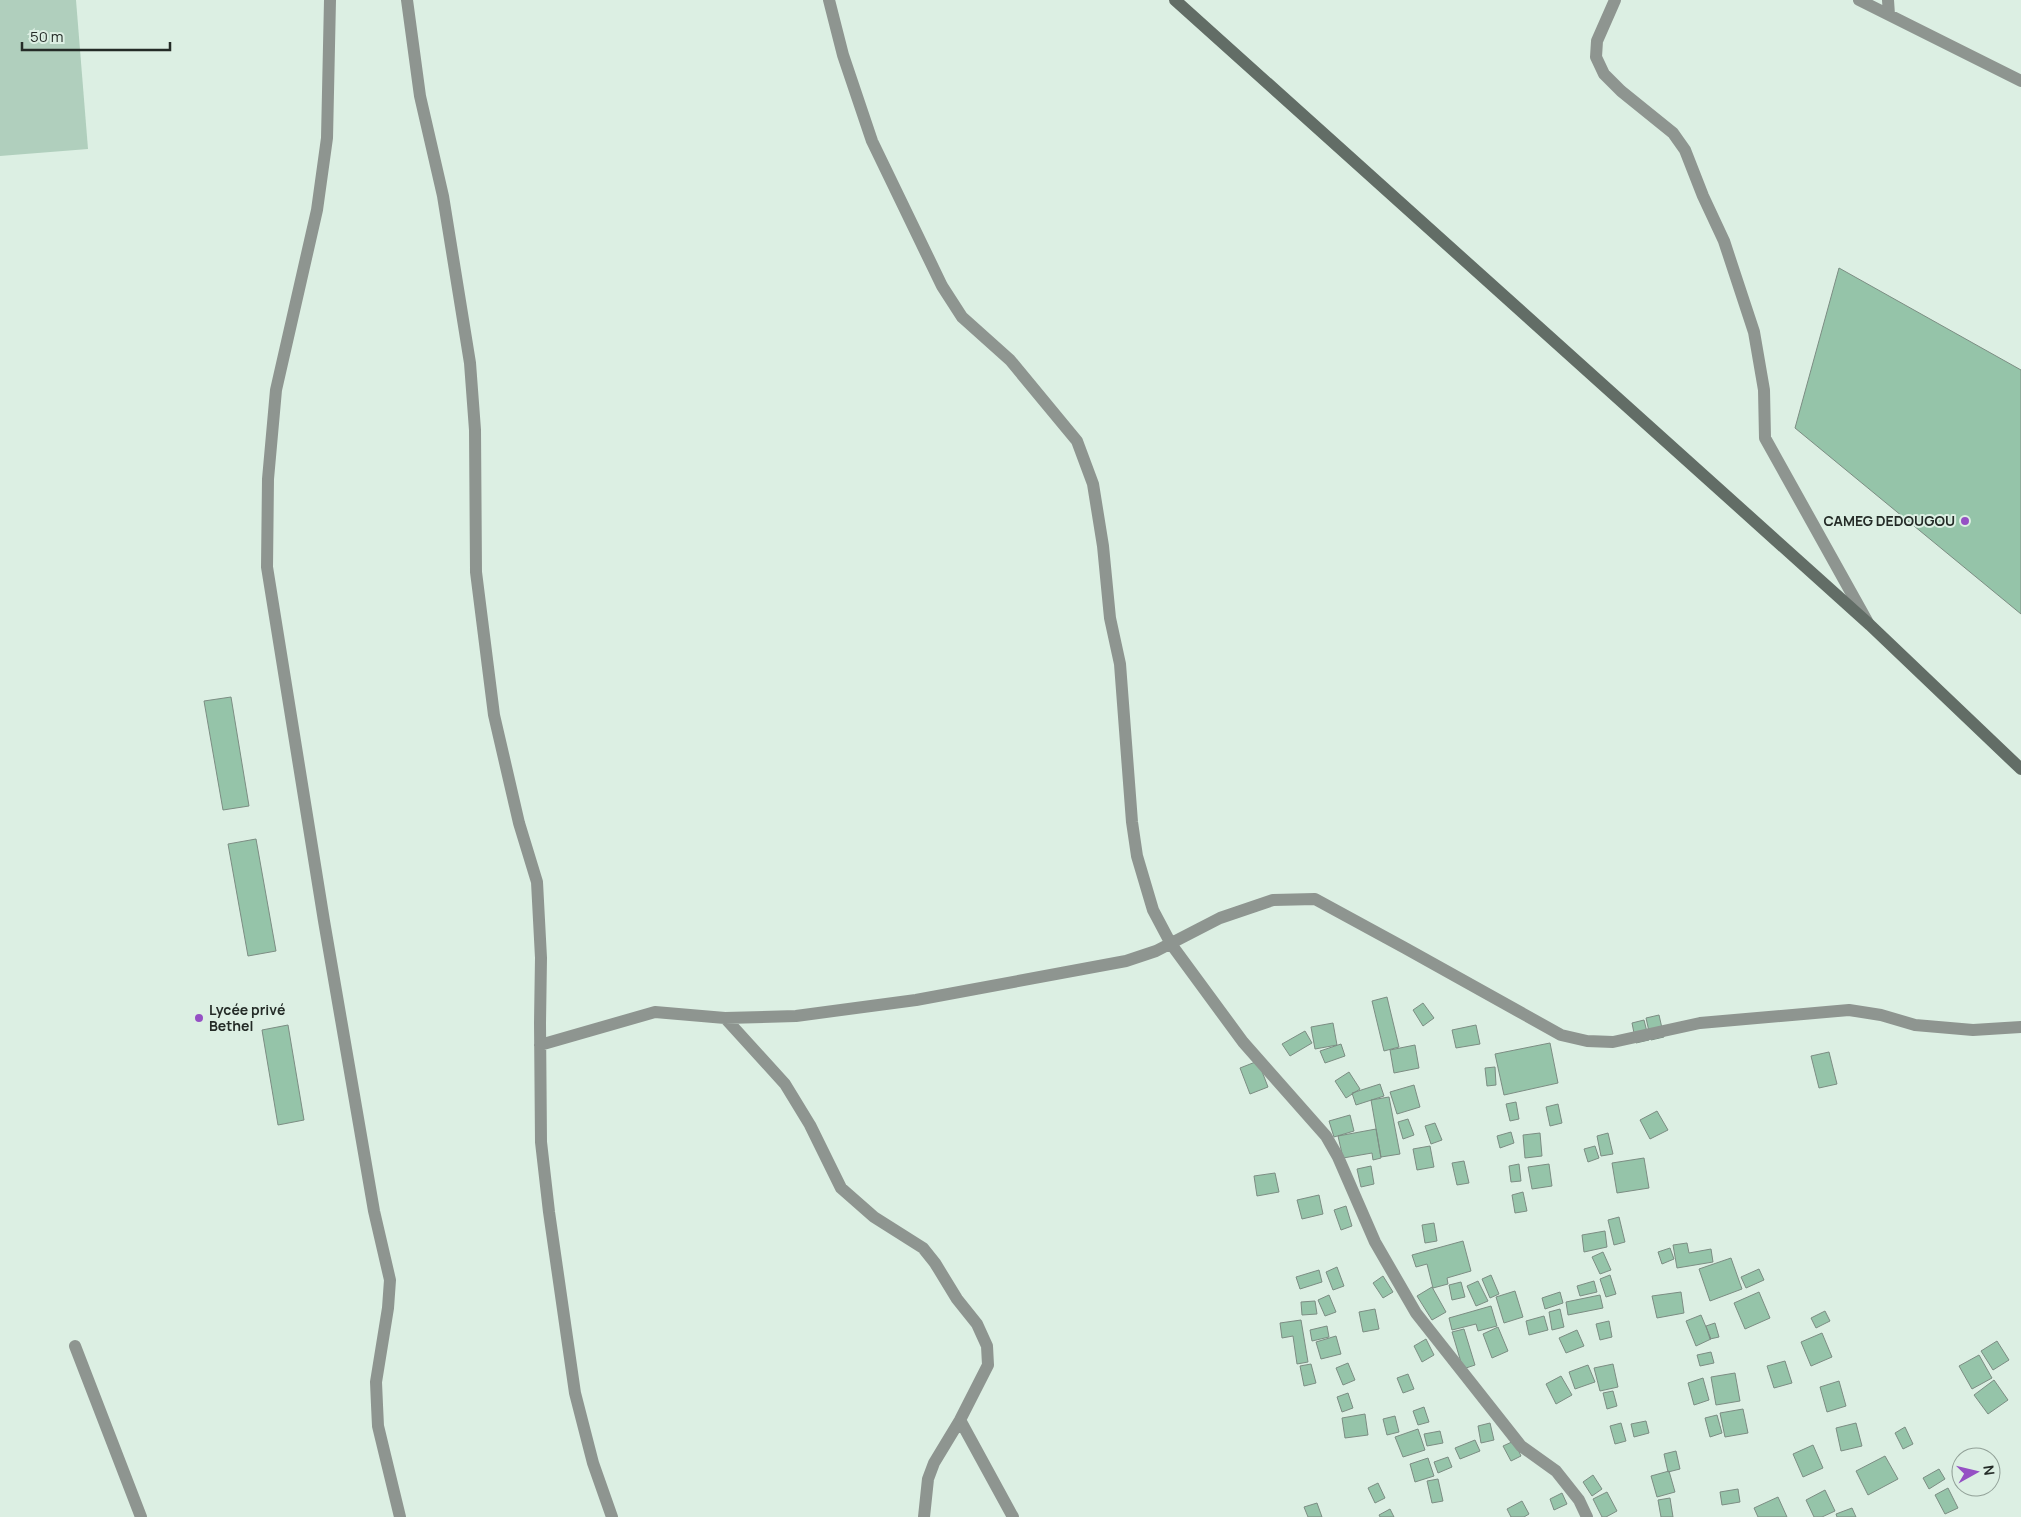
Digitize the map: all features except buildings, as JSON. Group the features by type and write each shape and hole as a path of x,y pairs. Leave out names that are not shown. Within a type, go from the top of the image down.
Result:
{"main road":[{"path":"1175,0 1870,625 2021,769"}],"street":[{"path":"330,0 327,138 317,210 276,390 268,479 267,567 374,1211 390,1280 388,1308 376,1382 376,1405 378,1426 400,1517"},
{"path":"407,0 420,96 443,196 470,363 475,430 476,572 492,705 519,823 537,882 541,958 541,1142 549,1212 575,1393 593,1463 612,1517"},
{"path":"829,0 843,55 872,141 942,286 962,317 1010,360 1077,441 1093,484 1103,546 1110,618 1120,664 1132,822 1137,856 1153,910 1171,944 1243,1042 1326,1136 1338,1156 1375,1242 1416,1313 1521,1446 1556,1471 1579,1500 1586,1517"},
{"path":"1615,0 1597,41 1596,57 1604,74 1621,91 1673,133 1685,150 1703,196 1724,241 1754,332 1764,390 1765,438 1870,625"},
{"path":"1859,0 2021,81"},
{"path":"1888,0 1889,15"},
{"path":"540,1045 655,1012 725,1018 796,1016 916,1000 1126,961 1156,951 1220,918 1273,900 1315,899 1561,1035 1587,1042 1614,1042 1700,1023 1849,1010 1881,1015 1915,1025 1973,1030 2021,1027"},
{"path":"725,1018 785,1084 810,1125 841,1188 874,1217 923,1248 935,1263 957,1300 977,1324 987,1346 988,1365 928,1479 924,1517"},
{"path":"75,1346 141,1517"},
{"path":"960,1420 1013,1517"}],"green space":[{"path":"0,0 76,0 88,149 0,156"}],"place":[{"name":"CAMEG DEDOUGOU","path":"1965,521"},
{"name":"Lycée privé Bethel","path":"199,1018"}]}
